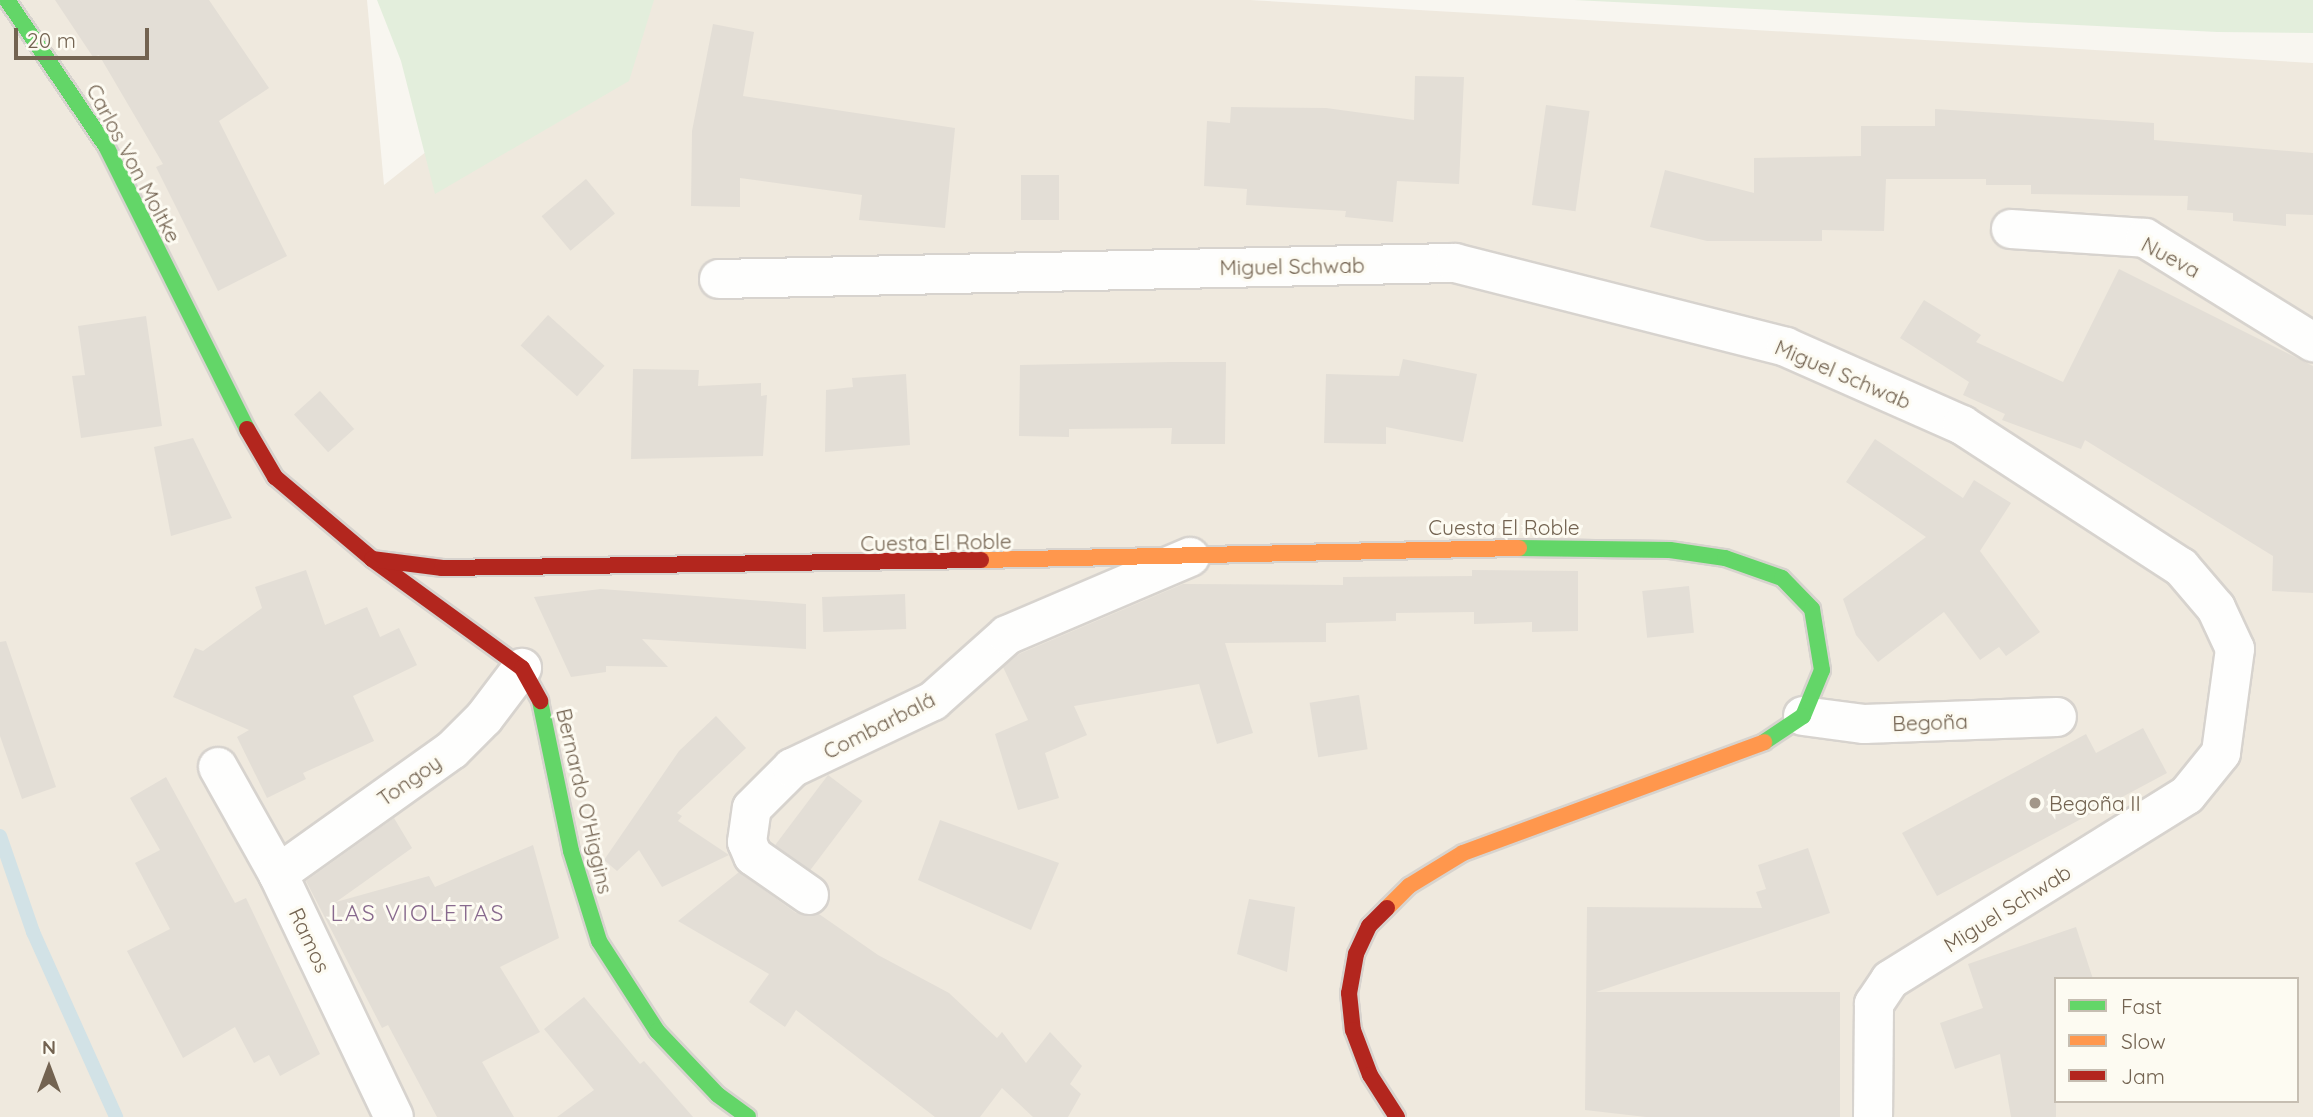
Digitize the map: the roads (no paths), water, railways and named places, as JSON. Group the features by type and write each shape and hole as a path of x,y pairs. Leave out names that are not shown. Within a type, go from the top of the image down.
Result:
{"main road":[{"name":"Carlos Von Moltke","path":"7,0 106,146 189,317 275,477 372,559"},
{"name":"Cuesta El Roble","path":"372,559 442,568 1190,557 1409,547 1670,550 1725,558 1782,578 1812,609 1822,670 1803,716"},
{"name":"Bernardo O'Higgins","path":"372,559 522,668 543,706 571,851 599,941 657,1031 718,1095 748,1117"},
{"path":"1397,1117 1370,1075 1353,1031 1349,993 1356,954 1369,926 1409,886 1462,853 1754,749 1803,716"}],"street":[{"name":"Nueva","path":"2011,229 2145,238 2313,342"},
{"name":"Miguel Schwab","path":"719,279 1455,263 1786,346 1962,425 2180,567 2216,608 2235,649 2221,754 2187,794 1890,981 1874,1004 1873,1117"},
{"name":"Combarbalá","path":"809,895 753,856 747,842 752,808 792,768 933,701 1007,635 1190,557"},
{"name":"Tongoy","path":"278,874 452,750 484,718 522,668"},
{"name":"Begoña","path":"1803,716 1864,724 2057,717"},
{"name":"Ramos","path":"218,767 278,874 394,1117"}],"waterway":[{"path":"0,836 33,932 116,1117"}],"place":[{"name":"Begoña II","path":"2035,803"}],"district":[{"name":"LAS VIOLETAS","path":"418,913"}]}
